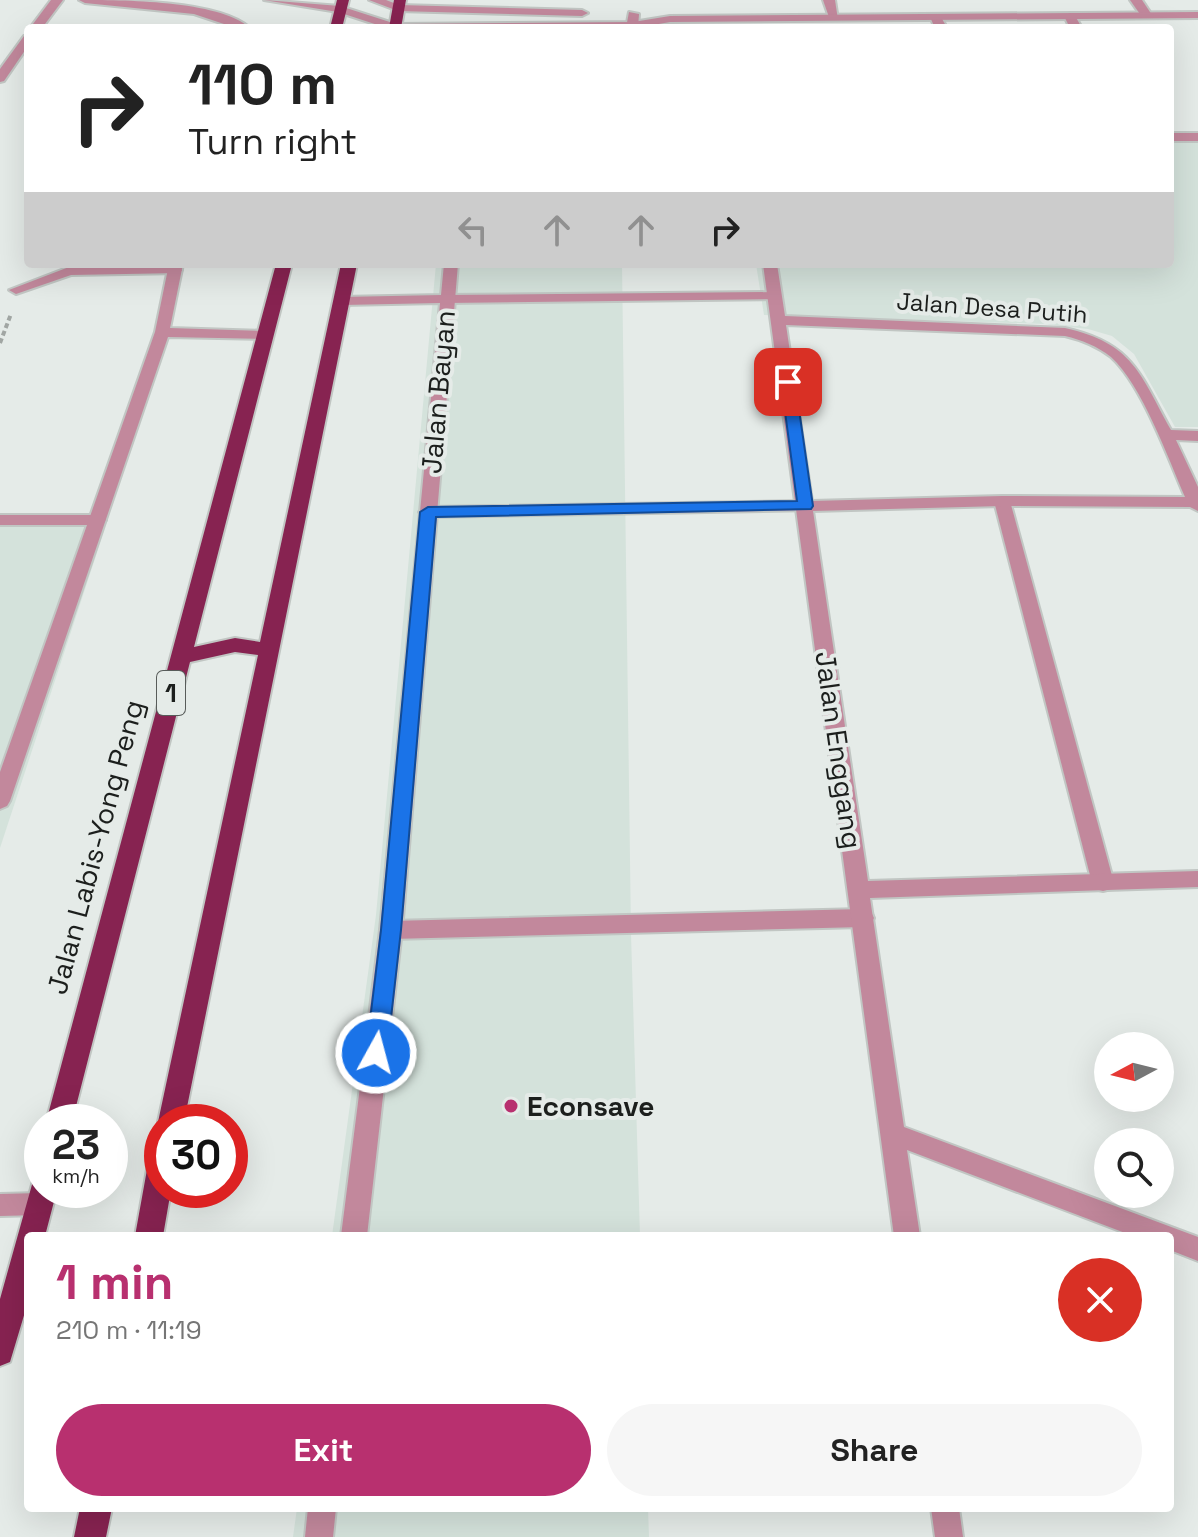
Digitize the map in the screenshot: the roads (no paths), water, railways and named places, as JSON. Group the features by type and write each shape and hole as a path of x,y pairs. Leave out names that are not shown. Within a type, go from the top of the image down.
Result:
{"highway":[{"path":"337,24 342,4"},
{"path":"396,24 399,4"},
{"name":"Jalan Labis-Yong Peng","path":"64,1104 283,268"},
{"path":"175,1104 348,268"},
{"path":"181,657 235,645 268,650"},
{"path":"32,1232 39,1208"},
{"path":"150,1232 154,1208"},
{"path":"0,1352 24,1264"},
{"path":"90,1537 95,1512"}],"street":[{"path":"39,24 57,0"},
{"path":"85,0 223,16 237,24"},
{"path":"270,0 342,4 386,24"},
{"path":"375,0 399,4 484,6 633,22"},
{"path":"829,0 834,18"},
{"path":"1136,0 1146,15"},
{"path":"582,24 670,19 834,18 938,23 1070,16 1198,15"},
{"path":"1070,16 1074,24"},
{"path":"2,72 24,43"},
{"path":"1174,137 1198,137"},
{"path":"16,290 69,271 148,268"},
{"path":"0,801 162,332 175,268"},
{"name":"Jalan Bayan","path":"354,1232 391,930 445,299 450,268"},
{"name":"Jalan Enggang","path":"771,268 906,1232"},
{"path":"342,301 776,296"},
{"name":"Jalan Desa Putih","path":"780,320 1065,332 1094,338 1122,359 1166,435 1197,504"},
{"path":"162,332 266,335"},
{"path":"1166,435 1198,436"},
{"path":"428,512 1002,501 1197,504"},
{"path":"1002,501 1103,883"},
{"path":"0,520 97,520"},
{"path":"859,890 1198,879"},
{"path":"391,930 863,918"},
{"path":"893,1134 1153,1232"},
{"path":"0,1205 24,1200"},
{"path":"1174,1240 1198,1249"},
{"path":"319,1537 322,1512"},
{"path":"946,1512 949,1537"}],"place":[{"name":"Econsave","path":"511,1106"}]}
